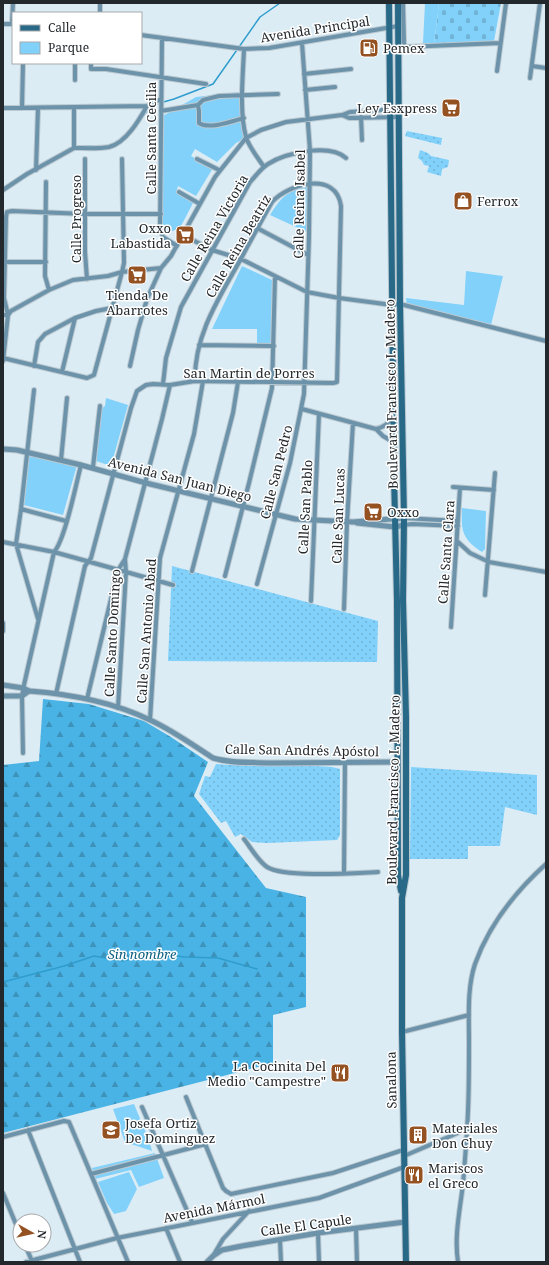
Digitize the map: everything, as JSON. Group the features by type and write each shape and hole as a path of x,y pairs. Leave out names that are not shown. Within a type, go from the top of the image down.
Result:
{"main road":[{"name":"Boulevard Francisco I. Madero","path":"389,3 394,519 397,601 398,875 402,898"},
{"name":"Boulevard Francisco I. Madero","path":"398,3 400,304 404,518 406,874 402,898"},
{"path":"398,827 405,827"},
{"name":"Sanalona","path":"402,898 403,1153 406,1262"}],"street":[{"path":"403,3 405,46 500,43"},
{"path":"497,72 506,3"},
{"path":"530,78 540,3"},
{"name":"Avenida Principal","path":"142,35 244,49 302,44 390,26 398,26"},
{"name":"Calle Santa Cecilia","path":"162,39 161,232 163,237 177,246"},
{"name":"Calle Reina Isabel","path":"302,44 310,151 305,364"},
{"path":"244,49 243,94 246,138 264,167"},
{"path":"22,108 23,64"},
{"path":"75,80 76,64"},
{"path":"91,64 91,69 106,69 161,76 206,84"},
{"path":"532,66 546,68"},
{"path":"304,74 351,69"},
{"path":"305,90 335,87"},
{"path":"161,111 198,105 203,100 215,97 243,94 247,96 278,94"},
{"path":"3,108 147,106 161,99"},
{"path":"198,105 199,122 202,125 217,125 244,118"},
{"path":"3,190 74,148 108,147 114,144 134,129 147,106"},
{"path":"36,170 38,108"},
{"path":"74,108 74,148"},
{"path":"130,366 147,299 161,268 171,256 220,170 246,138 277,124 342,115 350,112 399,109"},
{"path":"342,115 349,118 399,117"},
{"path":"361,117 362,140"},
{"name":"Calle Reina Victoria","path":"163,384 166,358 178,314 250,182 264,167 279,159 310,151 331,151 343,155 346,158"},
{"path":"197,158 220,170"},
{"name":"Calle Progreso","path":"85,159 86,279"},
{"path":"122,159 123,213 124,249 122,272 94,375 87,378 3,360 5,315 4,262 7,212 12,211 85,214 123,213 160,214"},
{"path":"46,182 46,279 49,290"},
{"name":"Calle Reina Beatriz","path":"195,381 195,364 199,346 210,315 272,202 280,194 292,188 310,184 329,186 336,192 340,202 338,375"},
{"path":"179,192 200,204"},
{"path":"257,228 308,255"},
{"path":"183,235 212,250 241,259 307,292 392,305 400,304 546,342"},
{"path":"4,262 46,262"},
{"path":"5,315 49,290 73,280 108,276 122,272 161,268"},
{"path":"225,576 272,383 275,276"},
{"path":"34,366 39,340 45,334 75,318 96,311 112,308"},
{"path":"62,372 75,318"},
{"path":"199,346 274,346"},
{"name":"Calle San Pedro","path":"257,584 290,463 302,409 305,384 305,364"},
{"name":"San Martin de Porres","path":"114,473 135,396 137,391 146,385 170,385 195,381 305,384 336,382 338,375"},
{"name":"Calle San Antonio Abad","path":"150,720 160,558 194,434 203,381"},
{"path":"192,571 233,413 238,382"},
{"name":"Calle Santo Domingo","path":"87,699 118,570 125,559 170,385"},
{"path":"34,390 16,544 38,620"},
{"path":"60,460 66,398"},
{"path":"93,467 100,406"},
{"path":"302,409 376,429 387,425 393,417"},
{"name":"Calle San Pablo","path":"311,601 319,414"},
{"name":"Calle San Lucas","path":"344,609 350,522 353,423"},
{"path":"376,429 383,436 393,442"},
{"name":"Avenida San Juan Diego","path":"3,449 17,450 93,467 178,491 295,519 350,522 404,518"},
{"path":"23,753 23,688 54,552 58,548 82,465"},
{"path":"56,694 85,566 91,558 114,473"},
{"path":"486,595 496,473"},
{"path":"453,487 460,488"},
{"name":"Calle Santa Clara","path":"452,627 460,488 494,490"},
{"path":"21,509 66,522"},
{"path":"404,518 458,521"},
{"name":"Avenida San Juan Diego","path":"350,522 365,525 395,527 404,525"},
{"path":"404,525 458,526"},
{"path":"3,542 54,552 173,585"},
{"path":"458,542 470,553 489,562 546,572"},
{"name":"Calle Santo Domingo","path":"118,708 126,572 125,559"},
{"path":"3,623 3,630"},
{"name":"Calle San Andrés Apóstol","path":"3,686 87,699 118,708 150,720 213,758 222,761 397,762"},
{"path":"3,696 22,696 29,690"},
{"path":"344,873 345,762"},
{"path":"244,839 263,864 268,868 282,873 378,872"},
{"path":"458,1262 457,1235 464,1169 469,1087 469,1015 471,980 483,943 507,906 533,875 546,864"},
{"path":"402,1032 469,1015"},
{"path":"186,1096 223,1188 228,1193 233,1194 333,1173 403,1153 467,1129"},
{"path":"142,1107 192,1222"},
{"path":"3,1137 68,1121 128,1262"},
{"path":"28,1130 80,1262"},
{"path":"91,1174 206,1144"},
{"name":"Avenida Mármol","path":"26,1262 117,1238 319,1198 404,1167"},
{"path":"3,1193 12,1215"},
{"path":"207,1262 213,1256 223,1239 248,1211"},
{"name":"Calle El Capule","path":"213,1256 222,1250 318,1233 405,1222"},
{"path":"166,1228 180,1262"},
{"path":"356,1229 358,1262"},
{"path":"318,1233 319,1262"},
{"path":"280,1240 281,1262"}],"green space":[{"path":"425,3 439,3 434,44 423,43"},
{"path":"439,3 501,3 494,41 434,44"},
{"path":"240,92 245,138 236,143 217,162 195,149 191,156 213,168 196,196 178,186 176,193 193,203 180,228 160,236 163,116 196,97"},
{"path":"407,131 442,138 441,145 405,136"},
{"path":"420,150 431,156 449,160 448,167 442,169 441,176 427,172 429,166 424,165 418,158"},
{"path":"307,187 307,232 270,215 277,204 285,196 289,193"},
{"path":"242,266 272,280 271,343 257,343 257,329 212,329"},
{"path":"466,271 503,276 491,325 407,306 406,298 464,305"},
{"path":"106,398 128,405 111,466 96,461 102,408 105,406"},
{"path":"29,454 77,465 63,515 24,505"},
{"path":"462,508 486,511 485,549 482,552 470,543 464,534"},
{"path":"172,566 378,621 377,662 168,661"},
{"name":"Sin nombre","path":"43,699 89,704 144,721 208,762 194,796 266,888 306,897 306,1007 273,1015 273,1063 3,1133 3,765 39,761"},
{"path":"298,763 299,765 332,767 340,769 340,835 337,840 267,843 252,842 241,834 235,837 226,821 221,823 199,794 205,776 210,777 216,764"},
{"path":"411,767 537,775 537,815 505,807 500,846 468,846 468,859 410,859"},
{"path":"134,1104 152,1151 125,1142 113,1109"},
{"path":"155,1153 164,1178 139,1187 131,1170 95,1179 92,1168"},
{"path":"129,1172 137,1189 126,1211 114,1214 107,1203 98,1182"}],"waterway":[{"path":"144,115 153,105 174,99 213,84 260,17 280,3"},
{"path":"82,146 104,146"},
{"path":"3,982 64,966 94,956 123,961 154,953 185,957 218,958 257,969"}],"place":[{"name":"Pemex","path":"369,48"},
{"name":"Ley Esxpress","path":"451,108"},
{"name":"Ferrox","path":"463,201"},
{"name":"Oxxo Labastida","path":"185,235"},
{"name":"Tienda De Abarrotes","path":"137,275"},
{"name":"Oxxo","path":"373,512"},
{"name":"La Cocinita Del Medio \"Campestre\"","path":"340,1073"},
{"name":"Josefa Ortiz De Dominguez","path":"111,1130"},
{"name":"Materiales Don Chuy","path":"418,1135"},
{"name":"Mariscos el Greco","path":"414,1175"}]}
